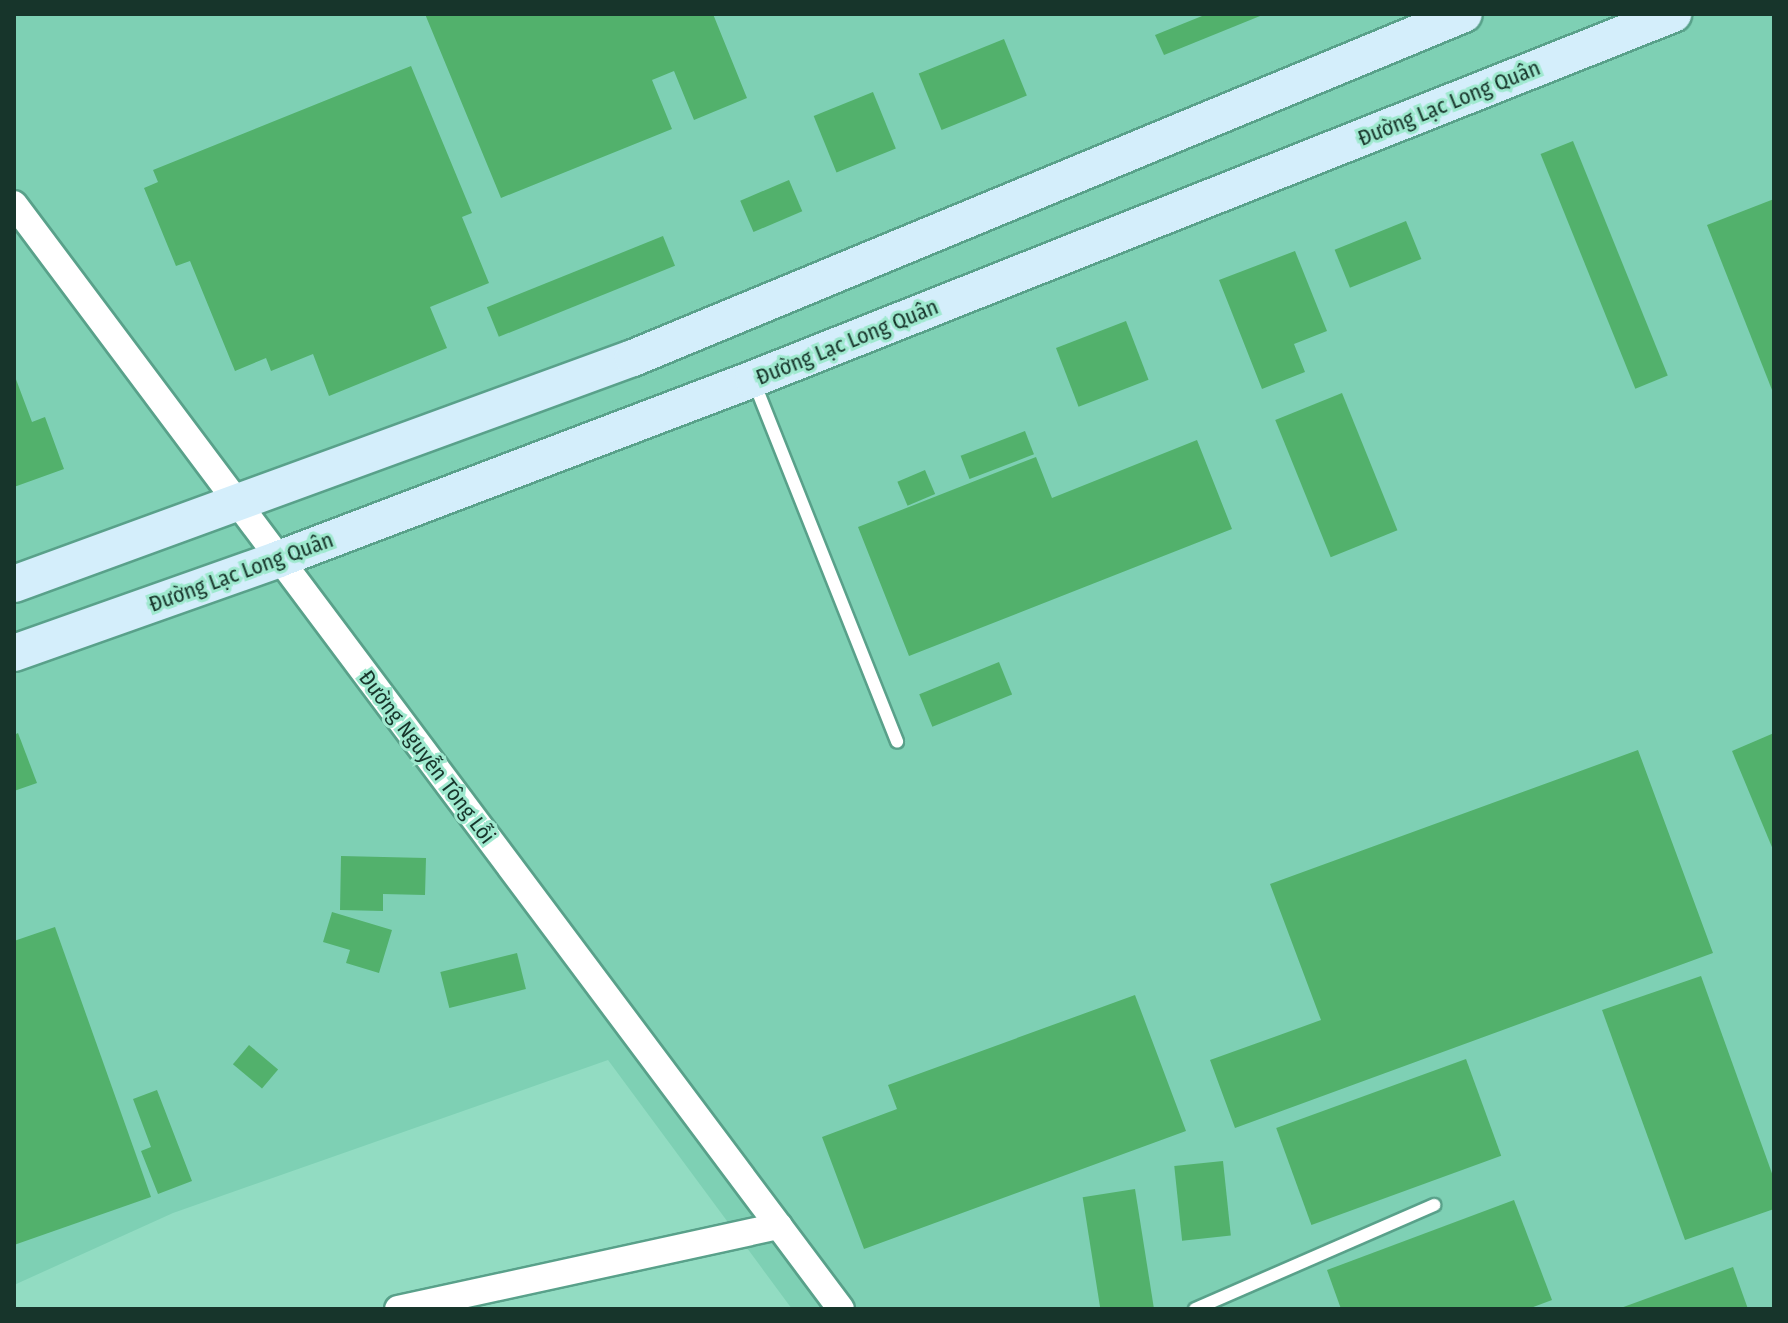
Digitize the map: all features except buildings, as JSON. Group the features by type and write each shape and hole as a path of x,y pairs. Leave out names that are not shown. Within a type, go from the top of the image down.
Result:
{"main road":[{"path":"14,584 633,358 1464,14"},
{"name":"Đường Lạc Long Quân","path":"14,653 279,559 753,379 1673,14"}],"street":[{"name":"Đường Nguyễn Tông Lỗi","path":"14,204 841,1309"},
{"path":"398,1309 779,1226"}],"lane":[{"path":"753,379 897,742"},
{"path":"1195,1309 1434,1205"}],"shaded area":[{"path":"14,14 1774,14 1774,1309 792,1309 608,1060 173,1213 14,1285"}]}
